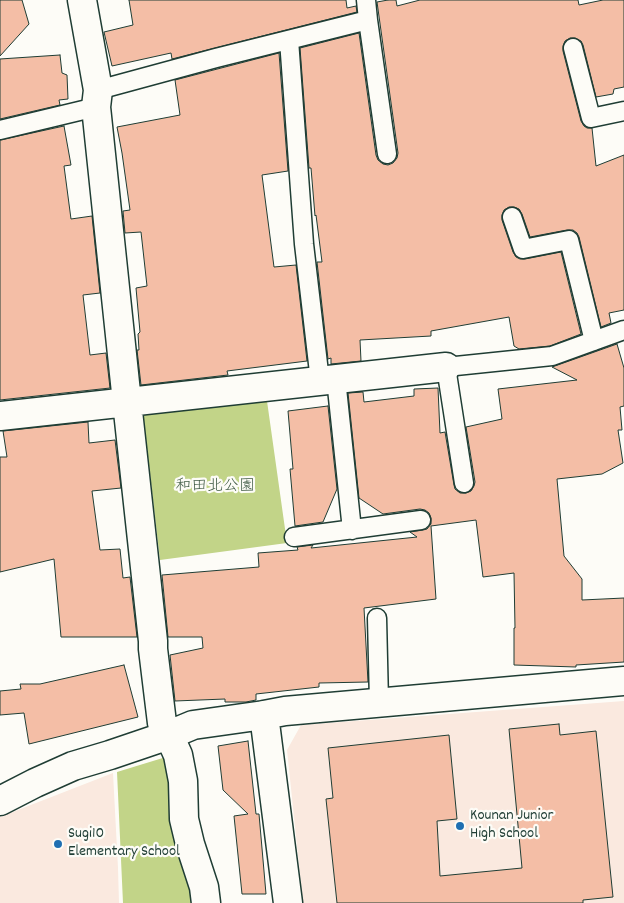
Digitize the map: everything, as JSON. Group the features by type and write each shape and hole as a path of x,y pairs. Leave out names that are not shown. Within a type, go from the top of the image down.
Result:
{"street":[{"path":"82,0 97,99 158,695 162,723 178,755 183,780 184,819 204,887 206,903"},
{"path":"0,416 446,368"},
{"path":"0,801 74,766 169,735 193,725 285,711 624,681"},
{"path":"264,715 288,903"}],"lane":[{"path":"366,0 387,154"},
{"path":"0,130 206,61 368,20"},
{"path":"289,40 304,244 352,530"},
{"path":"573,48 591,118 624,111"},
{"path":"512,217 523,249 569,240 594,341"},
{"path":"464,483 446,368 552,356 624,330"},
{"path":"294,537 422,520"},
{"path":"377,618 380,702"}],"shaded area":[{"name":"Kounan Junior High School","path":"624,701 624,903 303,903 287,750 301,725"},
{"name":"Sugi10 Elementary School","path":"113,773 119,903 0,903 0,817"}],"green space":[{"name":"和田北公園","path":"267,401 287,543 160,560 143,414"},
{"path":"166,757 198,903 123,903 117,772"}],"building":[{"path":"0,0 22,0 29,24 0,56"},
{"path":"129,0 346,0 347,8 356,6 357,12 172,59 171,53 112,66 104,32 133,25"},
{"path":"396,0 397,6 420,0 578,0 579,5 603,0 624,0 624,87 614,89 613,94 596,97 581,41 570,38 565,41 563,46 581,121 587,128 592,128 596,166 624,155 624,310 609,313 611,323 601,327 577,233 573,230 567,230 530,237 519,209 509,207 504,210 502,220 516,257 525,259 561,252 581,334 550,346 519,349 514,346 509,317 431,331 431,336 360,340 361,361 331,364 331,358 328,359 317,262 322,262 315,216 311,168 309,168 300,48 359,33 376,155 383,164 393,163 398,153 377,2"},
{"path":"279,53 288,171 262,175 274,267 296,265 307,361 227,371 228,375 141,385 137,350 139,350 138,334 140,332 136,288 147,286 141,232 125,233 123,211 130,210 117,127 180,115 175,80"},
{"path":"60,55 62,73 67,75 68,99 59,100 60,105 0,119 0,59"},
{"path":"64,126 71,165 64,166 71,219 92,216 100,293 83,295 90,355 106,353 110,388 0,400 0,140"},
{"path":"617,344 624,368 624,406 620,407 622,430 618,430 623,463 602,474 557,479 564,556 582,579 582,600 624,598 624,662 576,665 576,667 514,665 514,573 483,577 476,520 431,526 436,599 364,608 368,682 319,683 319,687 256,694 256,700 246,702 225,702 225,699 175,701 170,655 203,648 202,637 168,637 162,575 259,567 258,553 298,550 297,547 313,545 311,548 417,537 410,532 427,529 431,524 429,513 425,510 383,514 359,498 348,393 363,392 364,402 414,396 414,389 438,388 440,433 445,432 455,489 460,493 466,493 471,491 475,482 466,427 502,419 498,389 577,380 552,367"},
{"path":"328,406 337,489 323,522 295,526 290,469 293,469 288,411"},
{"path":"88,422 89,443 115,440 121,488 92,491 100,550 120,549 123,578 130,577 137,637 61,637 54,559 0,572 0,457 7,457 3,431"},
{"path":"124,665 138,717 29,744 24,713 0,715 0,691 21,689 20,684 40,684"},
{"path":"559,724 560,735 596,731 613,897 583,900 583,903 337,903 326,799 333,798 328,748 449,735 457,819 437,821 440,876 522,868 509,729"},
{"path":"248,741 256,814 259,814 266,894 242,894 234,816 248,814 223,790 218,746"}],"place":[{"name":"Kounan Junior High School","path":"460,826"},
{"name":"Sugi10 Elementary School","path":"58,844"}]}
